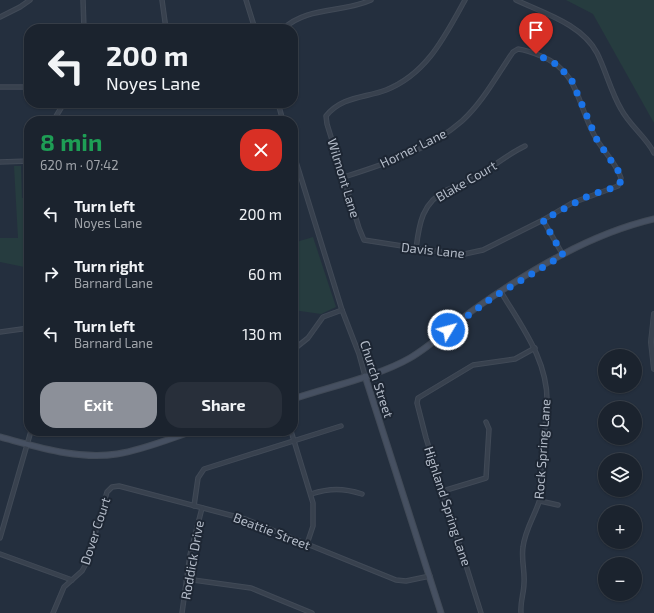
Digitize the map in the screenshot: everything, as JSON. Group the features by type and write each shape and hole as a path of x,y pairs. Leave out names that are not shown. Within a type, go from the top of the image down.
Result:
{"main road":[{"path":"298,397 391,367 410,358 475,309 563,255 613,231 654,219"},
{"name":"Church Street","path":"365,376 442,613"},
{"path":"0,437 68,453 104,455 129,451 177,436"}],"street":[{"path":"0,16 20,7 30,0"},
{"path":"83,0 84,24"},
{"path":"162,0 165,24"},
{"path":"246,0 253,24"},
{"path":"288,24 309,14 362,4 371,0"},
{"name":"Wilmont Lane","path":"364,240 326,116 334,108 347,100 398,85 417,72 433,55 465,0"},
{"path":"516,0 574,28 592,44 623,113 649,143 654,154"},
{"name":"Horner Lane","path":"344,177 405,155 448,132 463,120 478,104 513,52 518,49"},
{"name":"Davis Lane","path":"364,240 460,256 473,254 588,196 618,186 621,178 610,158 597,140 572,81 566,72 550,60 518,49"},
{"path":"0,87 24,87"},
{"name":"Blake Court","path":"416,249 420,218 426,207 434,198 447,190 477,177 512,152 525,146"},
{"path":"0,162 24,161"},
{"name":"Church Street","path":"298,168 342,310 365,376"},
{"path":"543,220 563,255"},
{"name":"Rock Spring Lane","path":"501,292 535,348 541,368 547,404 540,466 540,501 527,530 523,546 522,558 524,584 521,600 521,613"},
{"path":"298,346 308,338 323,317 342,310"},
{"path":"654,314 651,342 654,369"},
{"path":"0,332 24,329"},
{"name":"Highland Spring Lane","path":"481,613 426,438 417,403 418,398 464,368 486,362 501,362 516,358 535,348"},
{"path":"443,491 486,478 489,429 486,422"},
{"path":"194,506 198,478 204,469 341,426"},
{"path":"0,538 30,436"},
{"path":"293,436 311,494 314,514 313,526 307,544"},
{"name":"Beattie Street","path":"112,487 118,486 245,519 396,580 412,580 430,576"},
{"name":"Dover Court","path":"52,613 64,587 82,571 87,562 107,492 112,487"},
{"path":"311,494 326,489 335,488 362,494"},
{"path":"540,501 558,505"},
{"name":"Roddick Drive","path":"182,613 190,556 202,508"},
{"path":"0,554 72,580"},
{"path":"186,579 251,588 312,613"}],"green space":[{"path":"566,0 654,0 654,123 593,14"},
{"path":"14,166 21,166 22,198 24,198 24,267 0,262 0,238 18,238"},
{"path":"313,237 336,307 321,314 298,311 298,242"}],"route":[{"path":"448,330 475,309 563,255 543,220 572,203 618,186 621,181 619,172 597,140 572,81 566,72 550,60 536,54"}]}
